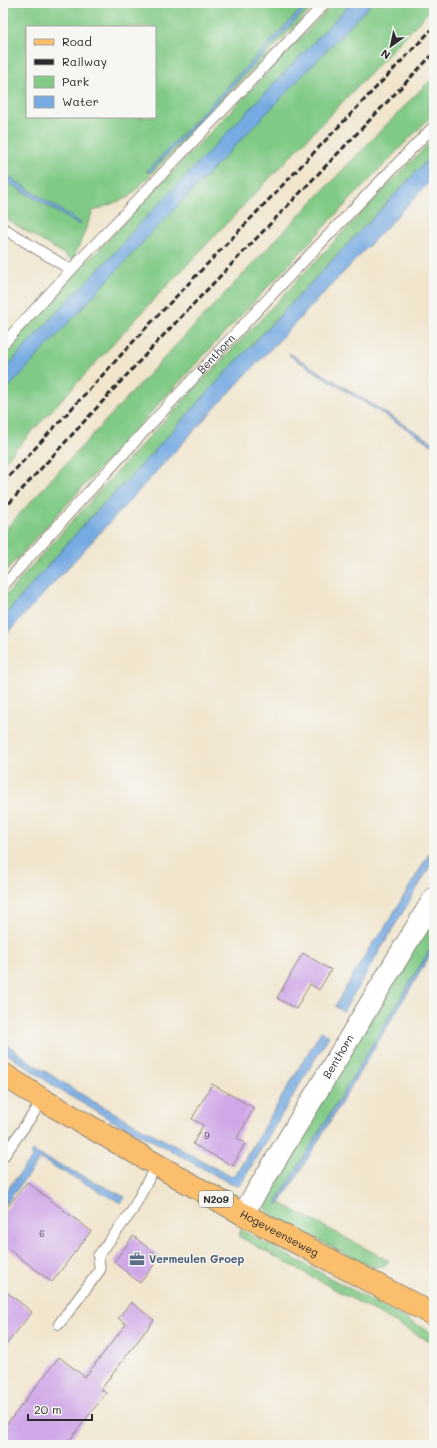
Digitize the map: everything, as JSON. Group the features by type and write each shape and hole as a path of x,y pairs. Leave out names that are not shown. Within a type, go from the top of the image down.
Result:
{"main road":[{"name":"Hogeveenseweg","path":"3,1074 43,1100 243,1214 434,1315"}],"street":[{"name":"Benthorn","path":"243,1214 434,898"}],"lane":[{"path":"3,344 71,270 325,3"},
{"name":"Benthorn","path":"3,586 131,445 354,207 434,126"},
{"path":"3,228 71,270"},
{"path":"3,1157 43,1100"},
{"path":"59,1324 100,1270 98,1256 132,1211 156,1165"}],"green space":[{"path":"3,3 317,3 129,197 93,211 73,260 3,217 3,179 79,225 81,223 3,173"},
{"path":"334,3 434,3 434,6 160,293 3,463 3,352 152,193"},
{"path":"434,76 434,113 270,284 3,574 3,532 217,302"},
{"path":"434,138 434,153 231,367 134,473 86,522 3,617 3,598 131,456"},
{"path":"434,909 434,943 277,1203 280,1203 389,1261 384,1266 375,1267 365,1264 272,1216 265,1209 266,1196"},
{"path":"241,1230 434,1334 434,1344 238,1236"}],"water":[{"path":"307,3 312,3 150,172 147,172 148,170"},
{"path":"351,3 372,3 144,241 3,394 3,371 123,244 133,231"},
{"path":"434,153 434,177 225,397 3,638 3,617 86,522 134,473 231,367"},
{"path":"3,173 81,223 79,225 3,179"},
{"path":"289,353 434,443 434,446 290,356"},
{"path":"434,846 434,860 343,1012 335,1006 371,945 384,929"},
{"path":"434,943 434,949 294,1181 278,1204 277,1202 299,1165"},
{"path":"321,1031 329,1036 241,1184 238,1186 231,1184 157,1143 118,1124 58,1089 5,1052 3,1048 8,1045 32,1063 89,1099 230,1176 236,1174"},
{"path":"33,1151 125,1197 121,1203 40,1159 3,1208 3,1195 33,1156 31,1153"}],"building":[{"path":"303,953 331,970 319,990 310,984 296,1009 277,998"},
{"path":"212,1084 254,1108 237,1138 245,1143 233,1166 193,1144 203,1125 192,1119"},
{"path":"27,1182 91,1231 52,1282 3,1245 3,1213"},
{"path":"133,1236 160,1257 140,1283 114,1262"},
{"path":"3,1289 32,1312 3,1349"},
{"path":"131,1302 154,1320 101,1389 106,1393 66,1445 3,1445 3,1429 59,1357 85,1377 126,1324 118,1318"}],"railway":[{"path":"3,483 145,329 434,27"},
{"path":"3,510 158,341 434,53"}],"place":[{"name":"Vermeulen Groep","path":"137,1259"}]}
